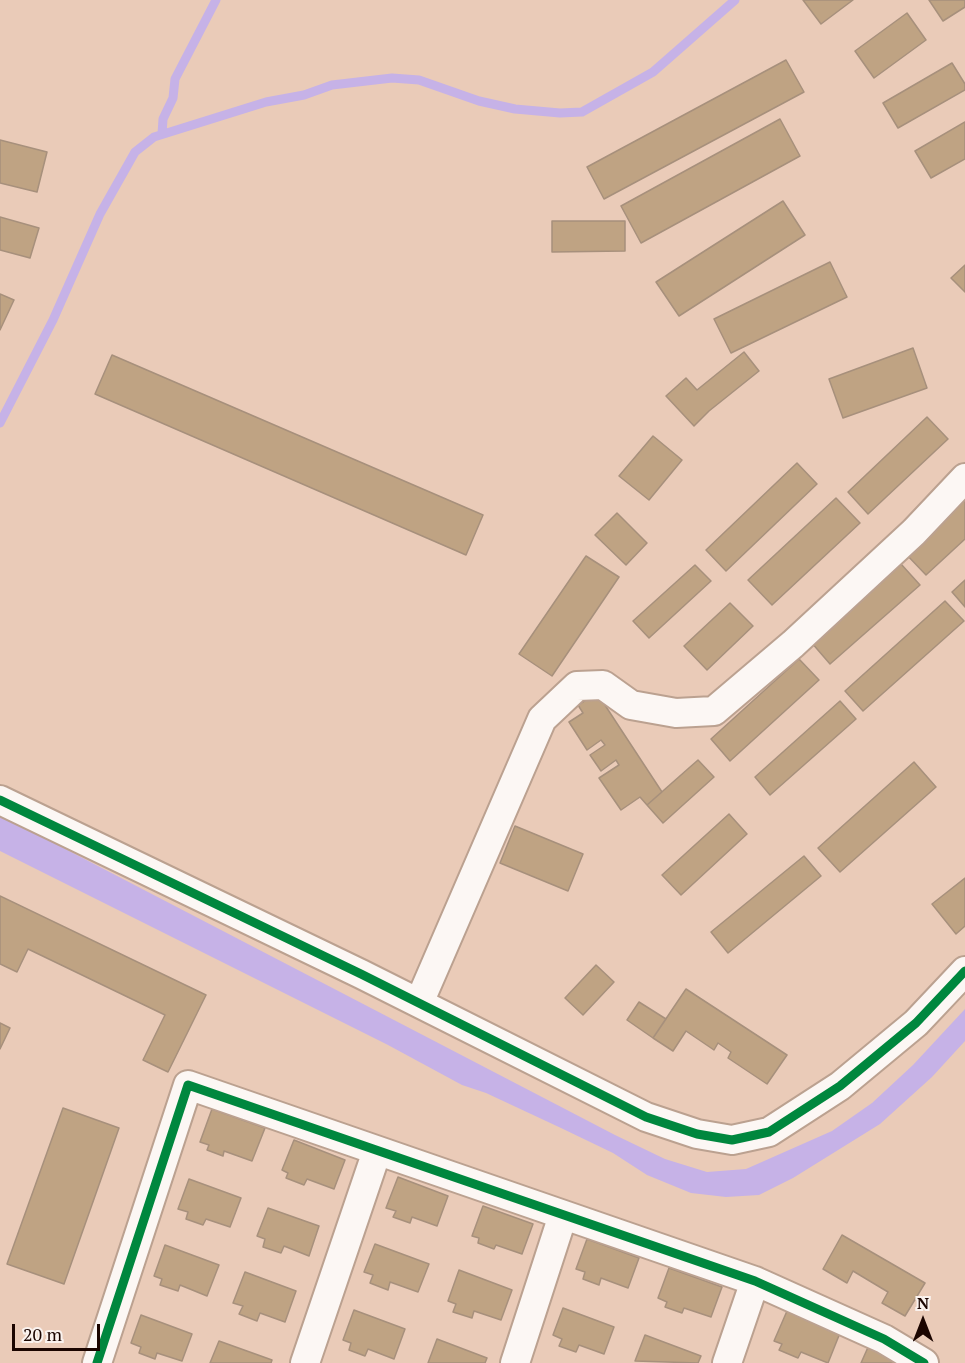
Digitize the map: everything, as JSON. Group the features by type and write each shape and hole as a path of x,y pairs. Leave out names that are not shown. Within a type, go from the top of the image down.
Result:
{"street":[{"path":"419,1003 542,719 577,686 603,685 632,705 676,712 714,711 793,644 897,548 965,478"},
{"path":"0,800 419,1003 646,1117 697,1134 732,1140 769,1132 840,1086 916,1023 965,971"},
{"path":"97,1363 188,1085 755,1281 884,1339 924,1363"},
{"path":"305,1363 377,1151"},
{"path":"515,1363 564,1215"},
{"path":"727,1363 755,1281"}],"shaded area":[{"path":"0,815 615,1135 665,1159 707,1172 746,1169 832,1131 872,1103 913,1065 965,1009 965,1041 932,1077 880,1124 793,1178 759,1195 726,1197 691,1193 647,1175 613,1153 561,1128 486,1093 462,1085 388,1045 0,851"}],"building":[{"path":"803,0 853,0 821,24"},
{"path":"929,0 965,0 965,7 943,21"},
{"path":"907,13 926,40 874,78 855,51"},
{"path":"786,60 804,92 604,199 587,167"},
{"path":"952,63 965,84 965,90 898,128 883,103"},
{"path":"780,119 800,156 641,243 621,206"},
{"path":"965,122 965,159 931,178 915,151"},
{"path":"0,140 47,152 37,192 0,183"},
{"path":"783,201 805,235 679,316 656,282"},
{"path":"0,217 39,228 30,258 0,250"},
{"path":"552,221 625,221 625,251 552,252"},
{"path":"830,262 847,297 731,353 714,319"},
{"path":"965,265 965,292 951,278"},
{"path":"0,294 14,300 0,330"},
{"path":"913,348 927,388 843,418 829,379"},
{"path":"744,352 759,371 694,426 666,396 686,378 697,390"},
{"path":"112,355 483,515 466,555 95,394"},
{"path":"927,417 948,439 868,514 848,492"},
{"path":"653,436 682,460 649,500 619,476"},
{"path":"797,463 817,484 726,571 706,550"},
{"path":"965,497 965,539 926,575 905,553"},
{"path":"836,498 860,523 772,605 748,580"},
{"path":"617,513 647,543 626,565 595,535"},
{"path":"586,556 619,577 552,676 519,654"},
{"path":"901,564 920,585 830,664 811,642"},
{"path":"695,565 711,581 649,638 633,621"},
{"path":"965,580 965,607 952,592"},
{"path":"945,601 964,621 863,711 845,691"},
{"path":"730,603 753,626 707,670 684,646"},
{"path":"799,659 819,680 730,761 711,739"},
{"path":"597,693 662,792 647,805 640,797 621,810 599,778 619,765 616,760 601,771 590,755 605,745 601,740 587,750 569,722 583,713 578,705"},
{"path":"840,701 856,719 770,795 755,777"},
{"path":"698,760 714,777 663,823 647,805"},
{"path":"914,762 936,787 840,872 818,848"},
{"path":"729,814 747,834 681,895 662,875"},
{"path":"515,826 583,854 568,891 500,863"},
{"path":"804,856 821,876 728,953 711,932"},
{"path":"965,878 965,926 956,934 932,904"},
{"path":"0,896 206,995 168,1072 143,1060 165,1015 28,949 17,972 0,964"},
{"path":"596,965 614,982 583,1015 565,998"},
{"path":"686,989 787,1055 767,1084 728,1058 731,1052 718,1043 714,1050 686,1031 673,1051 653,1038"},
{"path":"639,1002 666,1019 653,1038 627,1020"},
{"path":"0,1023 10,1028 0,1049"},
{"path":"63,1108 119,1128 64,1284 7,1264"},
{"path":"212,1109 265,1128 252,1161 224,1151 223,1156 207,1150 209,1145 200,1142"},
{"path":"294,1140 345,1160 334,1189 307,1179 304,1185 286,1178 288,1173 282,1170"},
{"path":"398,1177 448,1196 437,1226 412,1217 410,1223 393,1217 396,1211 386,1208"},
{"path":"189,1179 241,1198 230,1227 206,1219 203,1225 186,1219 188,1212 178,1209"},
{"path":"483,1206 533,1224 522,1254 496,1245 494,1249 478,1243 479,1238 472,1236"},
{"path":"268,1208 319,1226 309,1256 284,1246 281,1253 263,1247 265,1239 257,1236"},
{"path":"842,1235 925,1283 905,1316 882,1303 888,1292 853,1271 847,1283 823,1269"},
{"path":"587,1239 639,1258 628,1288 601,1278 599,1285 583,1279 585,1272 576,1269"},
{"path":"375,1244 429,1264 418,1292 390,1282 388,1290 370,1283 373,1275 364,1272"},
{"path":"165,1245 219,1265 207,1296 180,1285 178,1291 160,1285 162,1279 154,1276"},
{"path":"669,1268 722,1287 711,1317 684,1308 682,1313 665,1307 667,1302 658,1298"},
{"path":"459,1270 512,1290 501,1320 474,1311 472,1318 453,1312 456,1304 448,1301"},
{"path":"245,1272 296,1291 285,1322 260,1313 257,1321 239,1314 243,1306 233,1303"},
{"path":"563,1308 614,1327 604,1354 579,1345 576,1352 559,1346 562,1339 553,1335"},
{"path":"354,1310 405,1329 394,1359 368,1349 365,1356 349,1350 351,1343 343,1340"},
{"path":"787,1311 840,1333 828,1363 801,1352 798,1358 779,1350 782,1344 774,1341"},
{"path":"141,1315 192,1334 182,1361 157,1353 155,1359 139,1353 141,1347 131,1343"},
{"path":"645,1335 701,1356 698,1363 635,1361"},
{"path":"437,1339 487,1358 485,1363 428,1363"},
{"path":"219,1341 272,1360 271,1363 210,1363"},
{"path":"869,1345 910,1363 861,1363"}],"waterway":[{"path":"162,134 163,119 173,98 175,79 216,0"},
{"path":"0,423 53,320 100,214 135,152 154,137 266,102 304,95 332,85 392,78 419,80 479,101 515,109 560,113 582,112 653,72 735,0"}],"cycle path":[{"path":"0,800 361,974 646,1117 697,1134 732,1140 769,1132 840,1086 916,1023 965,971"},
{"path":"97,1363 188,1085 755,1281 884,1339 924,1363"}]}
